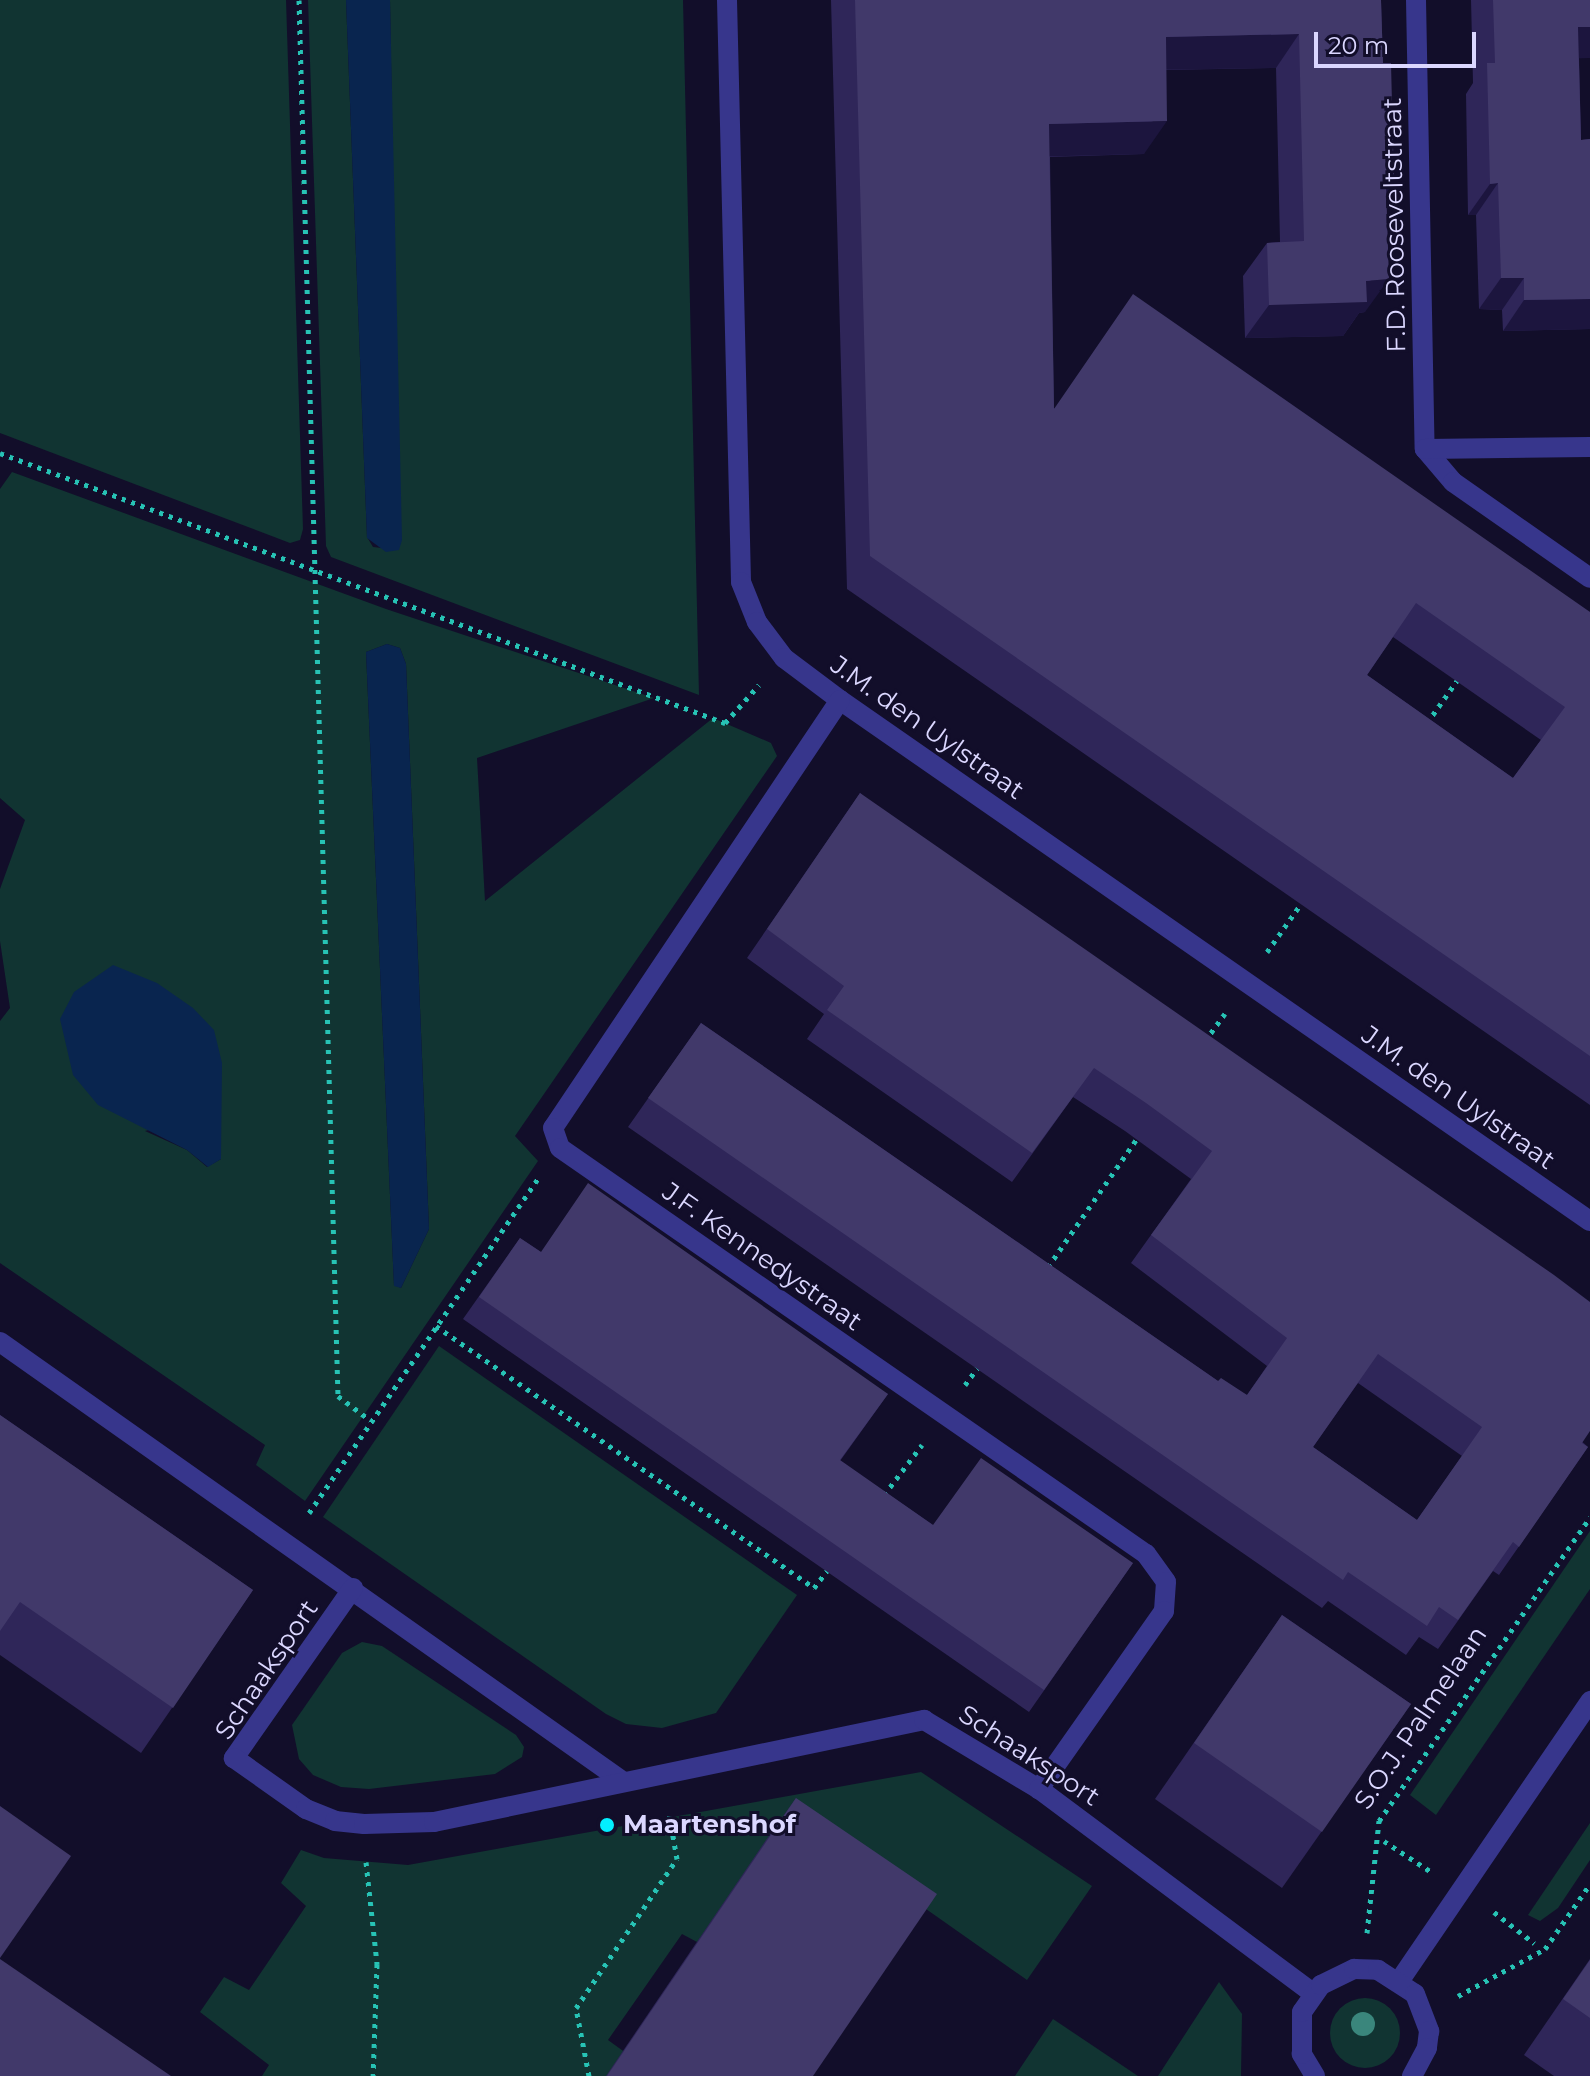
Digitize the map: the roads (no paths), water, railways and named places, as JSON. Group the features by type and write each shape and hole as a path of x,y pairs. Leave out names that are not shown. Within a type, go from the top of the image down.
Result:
{"street":[{"name":"J.M. den Uylstraat","path":"727,0 741,582 757,622 784,658 840,700 1590,1221"},
{"name":"F.D. Rooseveltstraat","path":"1416,0 1425,449"},
{"path":"1425,449 1590,447"},
{"path":"1425,449 1453,482 1590,578"},
{"name":"J.F. Kennedystraat","path":"840,700 553,1128 560,1148 1146,1554 1166,1582 1164,1611 1039,1789"},
{"name":"Schaaksport","path":"0,1342 353,1588 621,1780"},
{"name":"Schaaksport","path":"353,1588 234,1758 306,1809 335,1821 364,1824 434,1822 599,1789 621,1780 924,1720 1039,1789 1313,1993"},
{"path":"1400,1980 1590,1701"},
{"path":"1315,2076 1302,2054 1299,2033 1313,1993 1331,1977 1354,1969 1378,1970 1400,1980 1425,2014 1429,2031 1423,2072"}],"water":[{"path":"346,0 390,0 402,540 399,550 386,552 367,538"},
{"path":"387,644 400,648 406,664 429,1229 401,1288 394,1286 366,652"},
{"path":"113,965 157,983 193,1008 214,1030 222,1063 221,1159 208,1167 187,1150 98,1105 73,1075 60,1019 74,992"}],"place":[{"name":"Maartenshof","path":"607,1825"}]}
